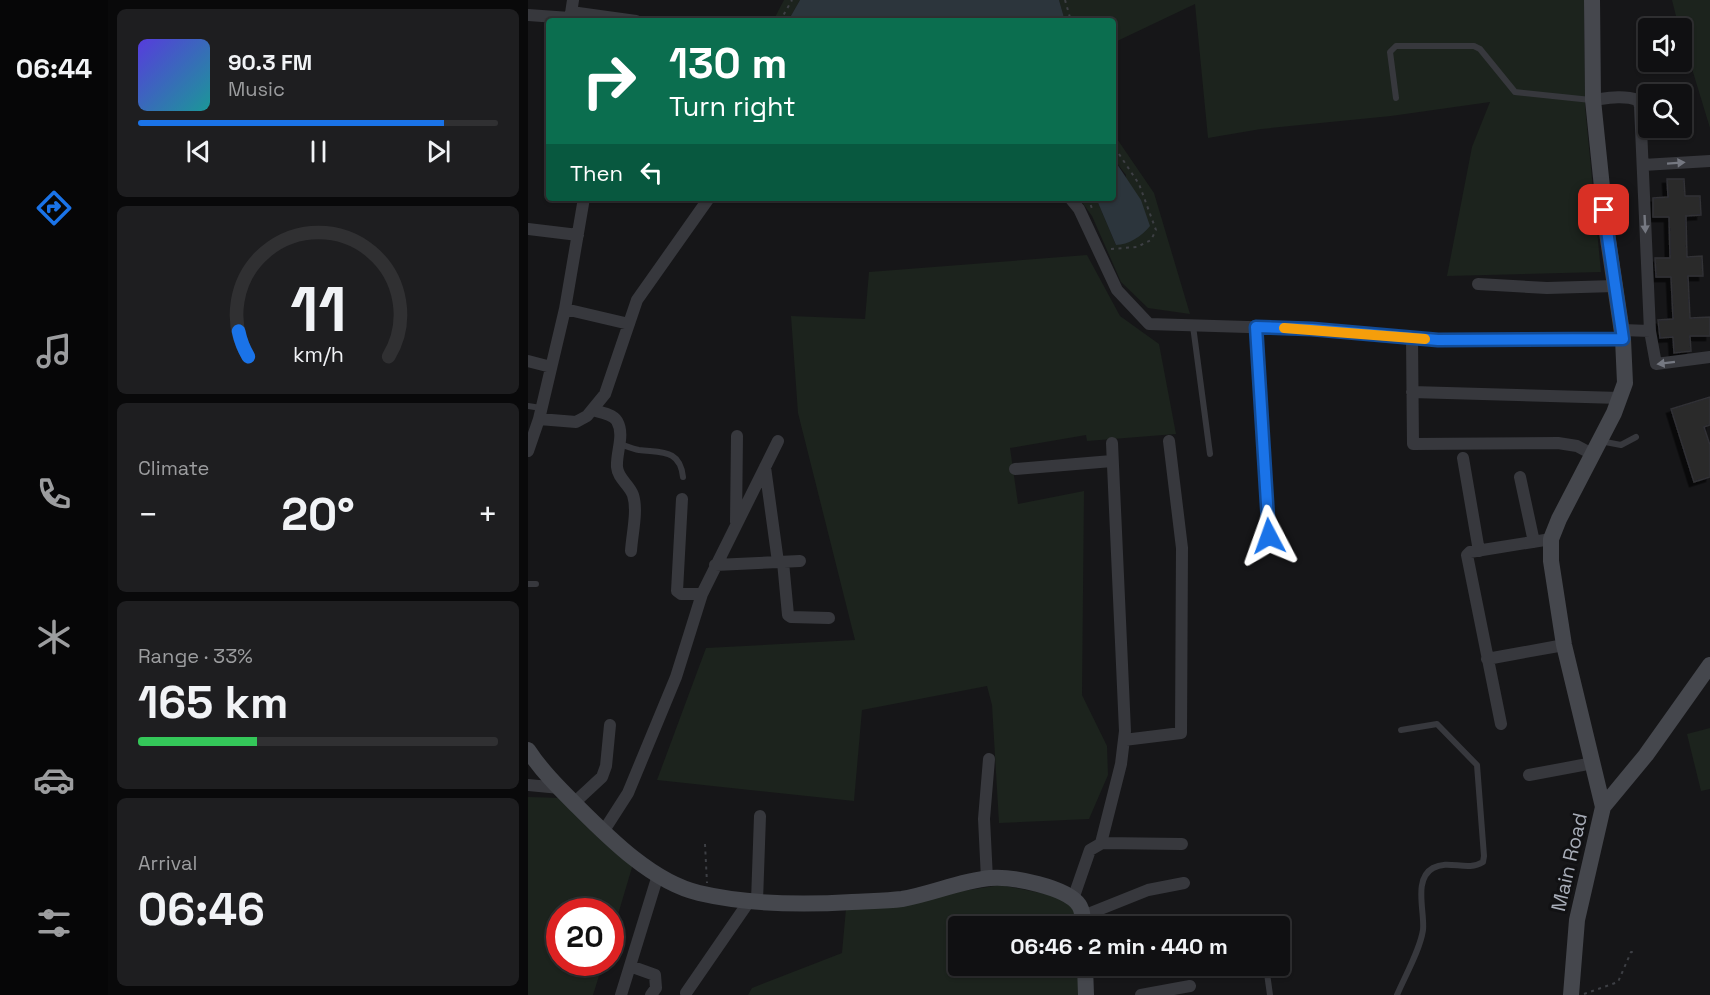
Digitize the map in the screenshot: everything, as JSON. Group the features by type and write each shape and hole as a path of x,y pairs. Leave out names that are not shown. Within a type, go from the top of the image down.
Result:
{"street":[{"path":"1592,0 1593,100 1606,226 1623,335 1625,383 1620,398 1559,519 1551,539 1551,561 1564,645 1603,807"},
{"path":"528,15 571,13 605,18"},
{"path":"1593,100 1619,97 1638,99 1641,106 1650,331 1656,364 1710,357"},
{"path":"1643,165 1710,161"},
{"path":"528,451 540,414 565,309 584,201"},
{"path":"540,414 576,422 587,416 605,394 637,300 707,201"},
{"path":"1073,201 1079,208 1118,290 1149,324 1312,329 1438,340 1623,335 1650,331"},
{"path":"528,229 578,235"},
{"path":"1478,284 1547,288 1615,286"},
{"path":"565,309 629,324"},
{"path":"1412,338 1413,444 1558,443 1596,447"},
{"path":"528,362 550,367"},
{"path":"1412,392 1620,398"},
{"path":"592,410 614,417 619,428 618,473 632,493 634,504 631,551"},
{"path":"735,526 737,436"},
{"path":"603,832 628,793 676,677 702,594 778,441"},
{"path":"1124,740 1181,734 1182,548 1169,441"},
{"path":"1101,843 1121,764 1124,740 1112,443"},
{"path":"1463,458 1479,551"},
{"path":"1015,469 1112,461"},
{"path":"765,466 788,615 829,618"},
{"path":"1520,477 1534,542"},
{"path":"682,499 677,591 681,594 702,594"},
{"path":"1501,724 1466,560 1467,555 1470,552 1551,539"},
{"path":"715,565 800,561"},
{"path":"1487,659 1564,645"},
{"name":"Main Road","path":"1571,995 1577,920 1603,807 1646,755 1710,665"},
{"path":"574,803 602,777 606,766 610,725"},
{"path":"528,750 538,766 611,841 658,875 678,886 707,894 772,903 848,902 902,899 987,879 1026,882 1064,892 1080,906 1082,916"},
{"path":"987,879 984,819 989,759"},
{"path":"1529,775 1593,763"},
{"path":"528,785 560,788"},
{"path":"686,993 753,900 760,816"},
{"path":"1073,899 1090,850 1101,843 1182,844"},
{"path":"621,995 658,875"},
{"path":"1095,916 1148,890 1184,883"},
{"path":"630,966 655,975 656,988 651,995"},
{"path":"1085,976 1086,995"},
{"path":"1141,995 1190,986"}],"lane":[{"path":"1396,98 1391,49 1396,46 1474,46 1480,49 1515,92 1593,100"},
{"path":"1193,326 1210,454"},
{"path":"1256,327 1269,536"},
{"path":"528,406 540,414"},
{"path":"1596,447 1621,445 1636,437"},
{"path":"620,444 637,450 672,455 682,466 683,477"},
{"path":"528,584 536,584"},
{"path":"1397,995 1423,930 1422,895 1423,884 1428,872 1443,864 1476,866 1483,862 1484,856 1477,765 1437,724 1401,730"},
{"path":"1267,976 1270,995"}],"path":[{"path":"782,18 792,0"},
{"path":"1065,0 1070,18"},
{"path":"1111,249 1137,247 1151,240 1156,230 1139,184 1116,150"},
{"path":"1089,201 1097,219"},
{"path":"705,844 707,894"},
{"path":"1581,995 1618,982 1631,952 1635,952"}],"shaded area":[{"path":"784,0 800,0 790,18 775,18"},
{"path":"800,0 1059,0 1064,18 790,18"},
{"path":"1059,0 1584,0 1585,106 1601,272 1447,276 1472,147 1490,102 1391,116 1261,129 1208,138 1195,4 1116,42 1116,18 1064,18"},
{"path":"1672,0 1710,0 1710,128 1692,69 1692,18 1676,18"},
{"path":"1116,137 1154,193 1190,314 1148,308 1121,282 1092,216 1081,201 1097,201 1116,245 1126,175 1116,162"},
{"path":"1116,162 1141,200 1150,226 1134,239 1116,245 1097,201 1116,201"},
{"path":"1087,255 1120,316 1159,344 1176,434 1087,441 1086,435 1010,448 1018,504 1084,491 1082,695 1107,746 1108,775 1089,819 999,823 992,705 987,686 862,710 854,801 657,780 706,648 855,640 798,413 791,316 865,319 869,272"},
{"path":"1710,728 1710,789 1701,791 1687,734"},
{"path":"528,797 562,798 633,864 623,898 546,898 546,976 599,976 593,995 528,995"},
{"path":"1001,885 1061,897 1076,908 1076,916 948,916 948,976 1081,976 1083,995 748,995 752,988 842,953 846,909"}],"building":[{"path":"1667,179 1684,179 1685,196 1700,196 1701,215 1686,216 1687,257 1702,256 1703,276 1688,276 1690,318 1710,317 1710,336 1690,336 1691,351 1674,353 1673,337 1660,338 1658,320 1673,319 1671,277 1656,277 1655,258 1670,258 1669,217 1653,217 1653,198 1668,197"},
{"path":"1710,397 1710,425 1704,427 1710,445 1710,477 1694,482 1671,409"}],"slow traffic":[{"path":"1284,328 1425,339"}],"route":[{"path":"1269,536 1256,327 1312,329 1438,340 1623,339 1604,210"}]}
